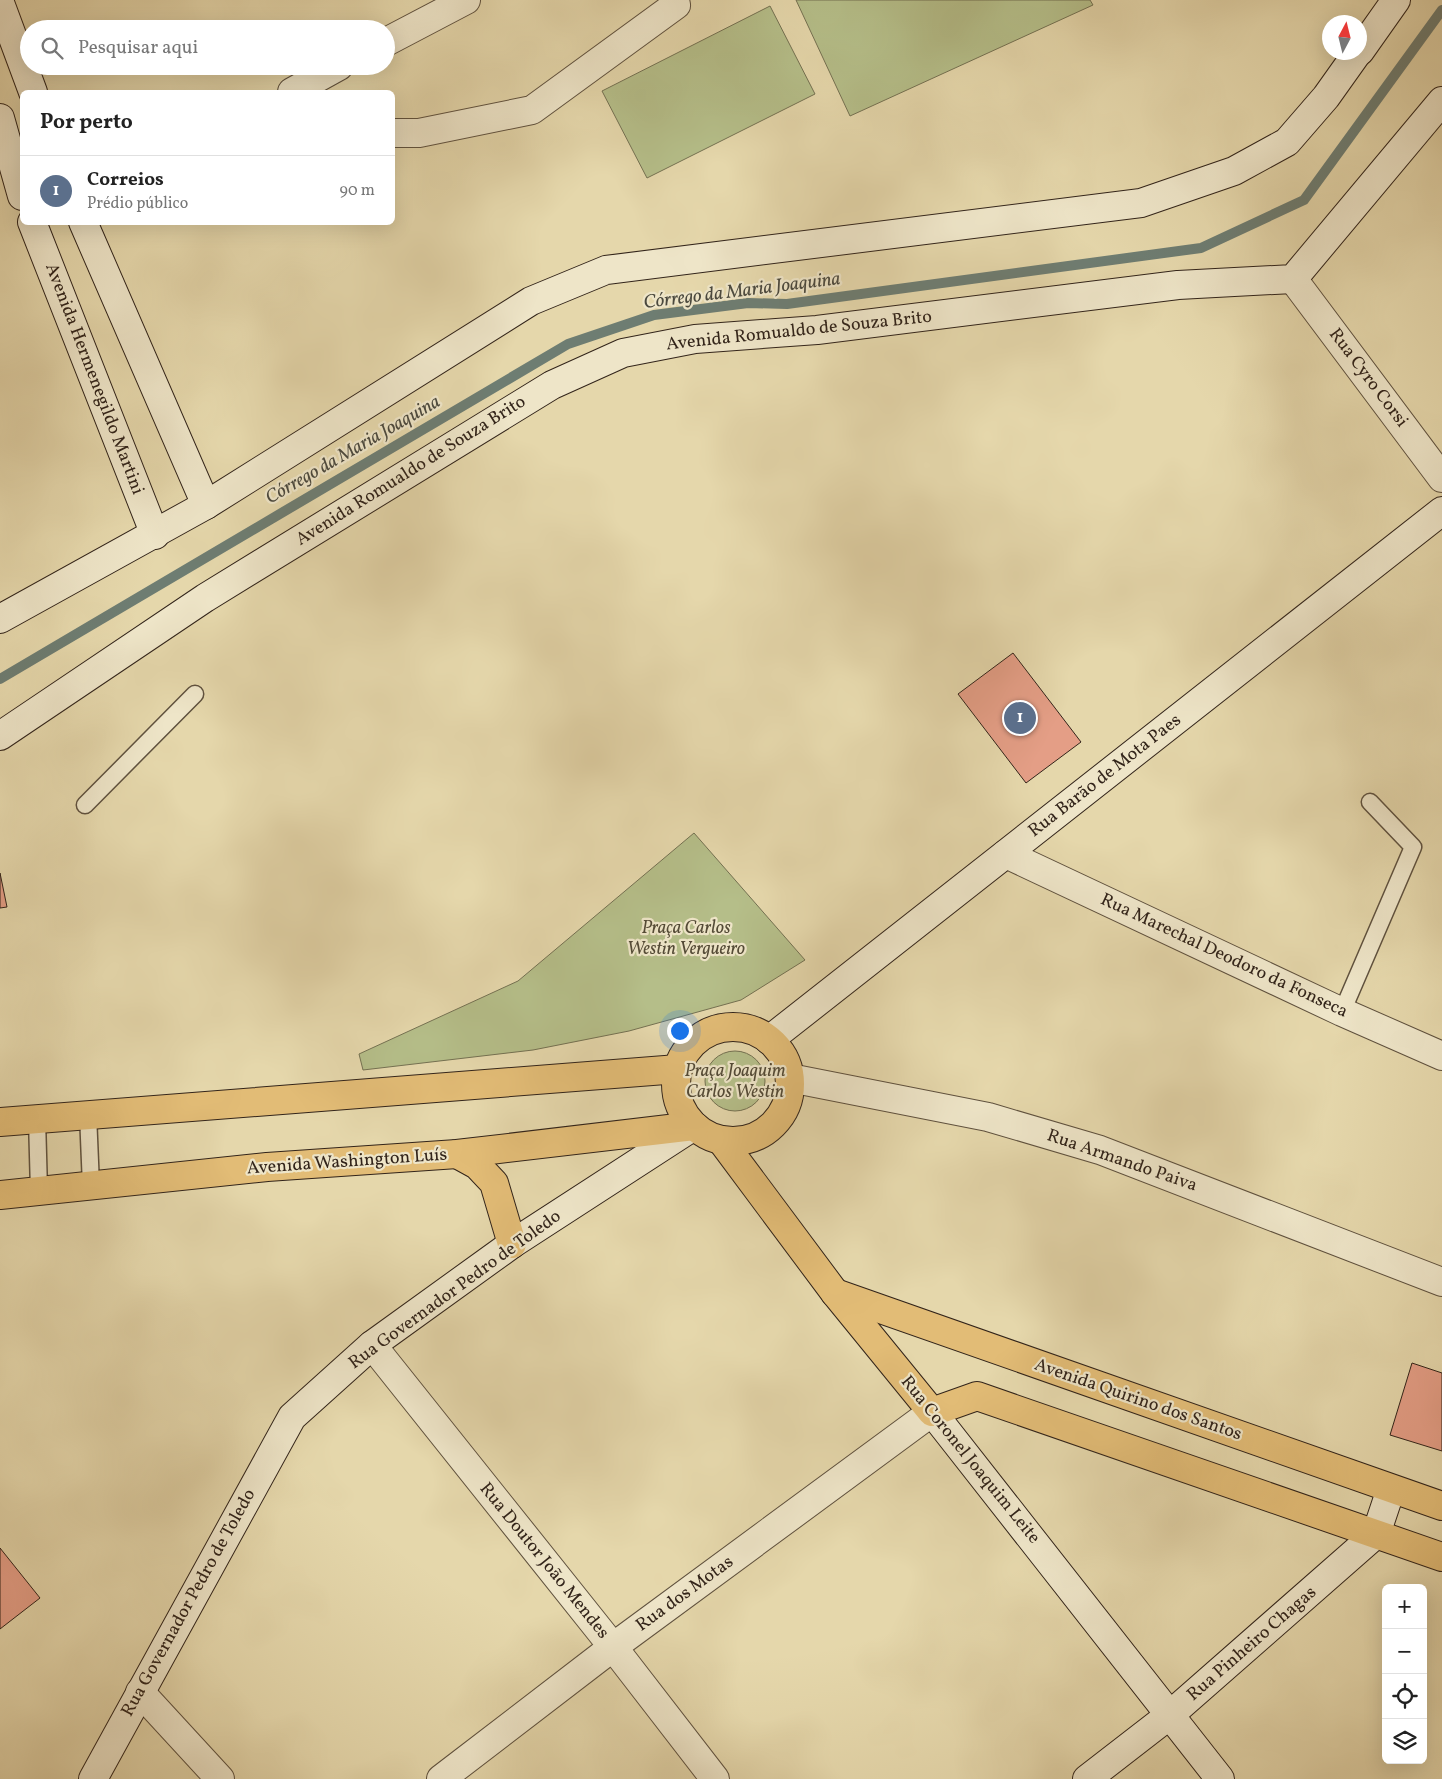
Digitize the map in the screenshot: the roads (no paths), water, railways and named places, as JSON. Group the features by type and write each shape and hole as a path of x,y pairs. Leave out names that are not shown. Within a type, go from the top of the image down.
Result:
{"main road":[{"path":"734,1028 753,1031 769,1040 783,1057 790,1078 790,1096 783,1112 772,1127 757,1136 739,1141 721,1140 694,1126 684,1114 676,1084 678,1069 686,1053 699,1039 716,1030 734,1028"},
{"path":"0,1122 678,1069"},
{"name":"Avenida Washington Luís","path":"0,1195 267,1167 457,1154 694,1126"},
{"name":"Rua Coronel Joaquim Leite","path":"721,1140 835,1293 932,1412"},
{"path":"457,1154 477,1165 494,1183 512,1244"},
{"name":"Avenida Quirino dos Santos","path":"835,1293 1442,1506"},
{"path":"932,1412 976,1396 1442,1557"}],"street":[{"path":"395,37 466,0"},
{"path":"395,133 419,133 532,110 676,5 675,0"},
{"path":"1367,41 1396,0"},
{"path":"0,3 20,57"},
{"path":"0,619 155,535 206,505 531,301 606,270 1141,203 1234,171 1287,142 1326,98 1353,60"},
{"path":"27,75 32,90"},
{"path":"296,90 323,75"},
{"path":"1293,279 1442,101"},
{"path":"0,118 20,189"},
{"name":"Avenida Hermenegildo Martini","path":"33,225 155,535"},
{"path":"84,225 206,505"},
{"name":"Rua Cyro Corsi","path":"1293,279 1442,478"},
{"name":"Avenida Romualdo de Souza Brito","path":"0,736 205,598 544,390 624,353 695,339 817,330 1178,285 1293,279"},
{"name":"Rua Barão de Mota Paes","path":"769,1040 1442,511"},
{"name":"Rua Marechal Deodoro da Fonseca","path":"1006,854 1342,1012 1442,1056"},
{"name":"Rua Armando Paiva","path":"790,1078 988,1117 1100,1150 1442,1282"},
{"name":"Rua Governador Pedro de Toledo","path":"93,1779 292,1417 372,1345 512,1244 694,1126"},
{"name":"Rua Doutor João Mendes","path":"372,1345 613,1647 715,1779"},
{"name":"Rua dos Motas","path":"441,1779 613,1647 932,1412"},
{"name":"Rua Coronel Joaquim Leite","path":"932,1412 1171,1714 1220,1779"},
{"path":"1376,1534 1391,1489"},
{"name":"Rua Pinheiro Chagas","path":"1087,1779 1171,1714 1376,1534"},
{"path":"140,1692 220,1779"}],"lane":[{"path":"85,805 195,694"},
{"path":"1342,1012 1413,848 1370,802"},
{"path":"88,1114 91,1186"},
{"path":"36,1119 39,1192"}],"waterway":[{"name":"Córrego da Maria Joaquina","path":"0,679 568,344 654,315 748,303 787,304 1201,248 1304,200 1442,10"}],"place":[{"name":"Correios","path":"1020,718"}],"park label":[{"name":"Praça Carlos Westin Vergueiro","path":"686,938"},
{"name":"Praça Joaquim Carlos Westin","path":"735,1081"}]}
